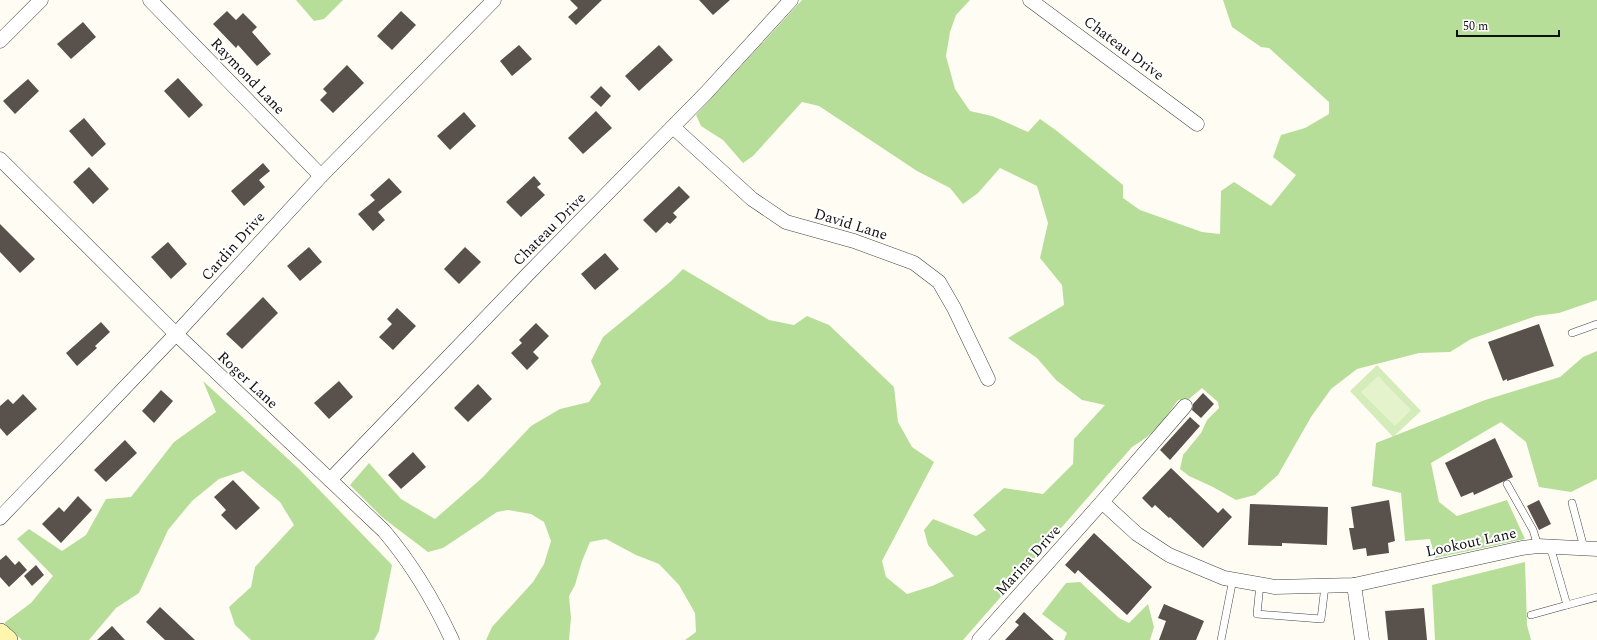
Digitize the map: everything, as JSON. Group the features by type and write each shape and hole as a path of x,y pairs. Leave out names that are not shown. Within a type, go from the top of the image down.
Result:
{"street":[{"path":"0,41 41,0"},
{"name":"Raymond Lane","path":"150,0 321,176"},
{"name":"Cardin Drive","path":"0,518 176,334 321,176 494,0"},
{"name":"Chateau Drive","path":"330,480 529,273 673,127 791,0"},
{"name":"Chateau Drive","path":"1030,0 1197,124"},
{"name":"David Lane","path":"673,127 752,199 786,222 854,241 914,262 939,282 954,308 988,379"},
{"name":"Roger Lane","path":"0,159 176,334 384,531 400,550 438,611 452,640"},
{"name":"Marina Drive","path":"979,640 1185,406"},
{"path":"1102,502 1137,534 1169,555 1224,578 1275,587 1354,585 1362,640"},
{"name":"Lookout Lane","path":"1354,585 1522,548 1544,546 1591,548"},
{"path":"0,633 8,640"}],"lane":[{"path":"1572,333 1597,324"},
{"path":"1507,484 1533,530 1544,546 1568,605"},
{"path":"1572,503 1591,548"},
{"path":"1221,640 1233,579"},
{"path":"1260,584 1257,614 1321,620 1325,586"},
{"path":"1531,615 1597,597"}],"green space":[{"path":"296,0 343,0 324,19 314,21"},
{"path":"802,0 970,0 956,15 950,32 946,56 955,89 970,111 992,116 1028,132 1040,119 1123,185 1123,198 1140,210 1202,232 1220,234 1221,191 1234,182 1271,206 1296,175 1273,157 1281,135 1305,128 1329,114 1329,102 1269,48 1261,47 1232,27 1223,0 1597,0 1597,300 1559,313 1536,316 1471,339 1450,352 1419,353 1357,369 1331,389 1311,417 1278,475 1255,495 1236,500 1189,476 1180,469 1183,455 1201,433 1207,420 1219,408 1218,402 1202,388 1189,399 1178,400 1158,426 1132,447 963,640 685,640 696,632 695,613 679,585 659,564 636,555 606,539 590,542 582,561 575,585 569,596 571,618 569,640 486,640 492,627 533,582 544,564 551,541 544,522 531,514 508,510 497,512 443,548 428,552 383,518 350,485 369,463 401,499 435,519 482,478 531,426 560,409 589,402 601,384 591,361 603,337 670,282 683,269 769,320 794,325 807,316 829,325 894,387 898,422 912,447 934,462 882,561 886,577 907,594 932,586 954,576 928,545 924,530 933,519 976,536 986,530 973,515 1004,488 1043,494 1073,464 1074,439 1105,405 1082,400 1056,380 1037,358 1008,338 1064,305 1062,285 1040,258 1048,223 1037,186 1000,168 978,193 963,204 950,188 917,171 819,106 802,102 753,156 743,163 723,140 701,126 696,115"},
{"path":"1597,351 1597,479 1571,492 1539,487 1526,442 1501,422 1431,463 1439,502 1457,516 1507,500 1525,539 1435,558 1430,539 1405,541 1401,493 1372,486 1376,443 1485,400 1560,377 1583,357"},
{"path":"1377,365 1421,411 1393,437 1350,391"},
{"path":"1378,376 1411,410 1395,426 1361,392"},
{"path":"203,381 299,469 392,565 379,631 374,640 251,640 235,625 229,607 251,587 255,567 294,525 280,502 243,471 219,479 192,501 168,530 139,593 116,608 89,640 22,640 4,623 31,603 53,576 17,539 29,529 62,551 86,535 106,499 131,497 174,442 216,412"},
{"path":"1525,562 1527,625 1531,640 1435,640 1432,585"},
{"path":"1080,582 1119,618 1129,623 1148,604 1154,627 1150,640 1064,640 1067,633 1042,614 1066,583"}],"building":[{"path":"570,0 602,0 576,25 568,17 578,8"},
{"path":"699,0 730,0 713,15"},
{"path":"227,11 236,20 243,13 257,27 252,32 271,54 257,66 238,45 236,48 213,24"},
{"path":"401,11 416,25 392,50 377,36"},
{"path":"83,22 96,37 71,59 57,44"},
{"path":"519,45 532,59 512,76 500,61"},
{"path":"659,45 673,60 639,91 625,76"},
{"path":"347,65 364,83 333,113 320,100 327,93 323,89"},
{"path":"178,78 203,105 189,118 164,91"},
{"path":"28,79 39,91 15,114 3,101"},
{"path":"601,86 611,96 601,107 590,97"},
{"path":"596,111 612,128 583,154 568,138"},
{"path":"464,112 476,126 450,150 437,136"},
{"path":"84,118 106,144 92,157 69,131"},
{"path":"263,163 270,171 259,180 265,187 244,206 231,191"},
{"path":"89,167 109,189 93,204 73,182"},
{"path":"534,176 541,184 537,187 545,195 521,217 506,202"},
{"path":"389,178 402,192 378,212 385,220 373,231 358,214 375,200 370,195"},
{"path":"679,186 690,197 673,213 677,217 670,224 667,222 656,233 643,220"},
{"path":"0,224 35,259 20,273 0,252"},
{"path":"168,242 187,264 171,279 151,257"},
{"path":"309,247 322,262 300,281 287,266"},
{"path":"465,247 481,262 459,284 444,269"},
{"path":"605,253 619,269 595,290 581,274"},
{"path":"263,297 278,313 242,349 226,334"},
{"path":"397,308 416,326 393,350 379,337 392,324 387,319"},
{"path":"101,322 110,332 95,346 97,348 77,366 66,353"},
{"path":"536,323 549,336 533,352 539,358 527,370 511,353 522,343 519,340"},
{"path":"1539,324 1554,366 1503,381 1488,342"},
{"path":"339,381 353,397 329,419 314,403"},
{"path":"478,384 492,399 468,422 454,408"},
{"path":"161,390 173,401 154,423 142,411"},
{"path":"1203,393 1214,404 1201,418 1192,410 1193,404"},
{"path":"23,394 37,409 7,436 0,428 0,406 8,399 13,404"},
{"path":"1190,417 1200,426 1170,460 1160,450"},
{"path":"1495,438 1513,477 1474,495 1473,492 1461,497 1445,463"},
{"path":"125,440 137,453 106,482 94,470"},
{"path":"413,452 426,467 401,489 388,475"},
{"path":"1171,468 1218,513 1223,508 1232,517 1203,548 1170,517 1169,518 1155,505 1152,508 1142,498"},
{"path":"233,480 260,508 236,530 221,515 226,510 214,497"},
{"path":"78,496 92,510 61,543 42,524 59,507 64,512"},
{"path":"1389,500 1395,541 1388,543 1389,553 1367,556 1366,548 1353,550 1349,528 1354,528 1351,507"},
{"path":"1539,500 1551,524 1539,530 1527,506"},
{"path":"1250,504 1328,507 1327,545 1282,543 1282,546 1248,545"},
{"path":"1094,533 1152,587 1127,615 1078,570 1075,574 1065,565"},
{"path":"6,555 15,565 19,561 27,570 9,587 0,577 0,560"},
{"path":"36,565 44,575 32,586 24,576"},
{"path":"1164,604 1204,621 1196,640 1159,640 1166,621 1158,618"},
{"path":"160,607 195,640 165,640 146,622"},
{"path":"1424,608 1427,640 1388,640 1385,611"},
{"path":"1024,612 1054,640 1005,640 1019,625 1015,622"},
{"path":"112,626 125,640 97,640"}]}
